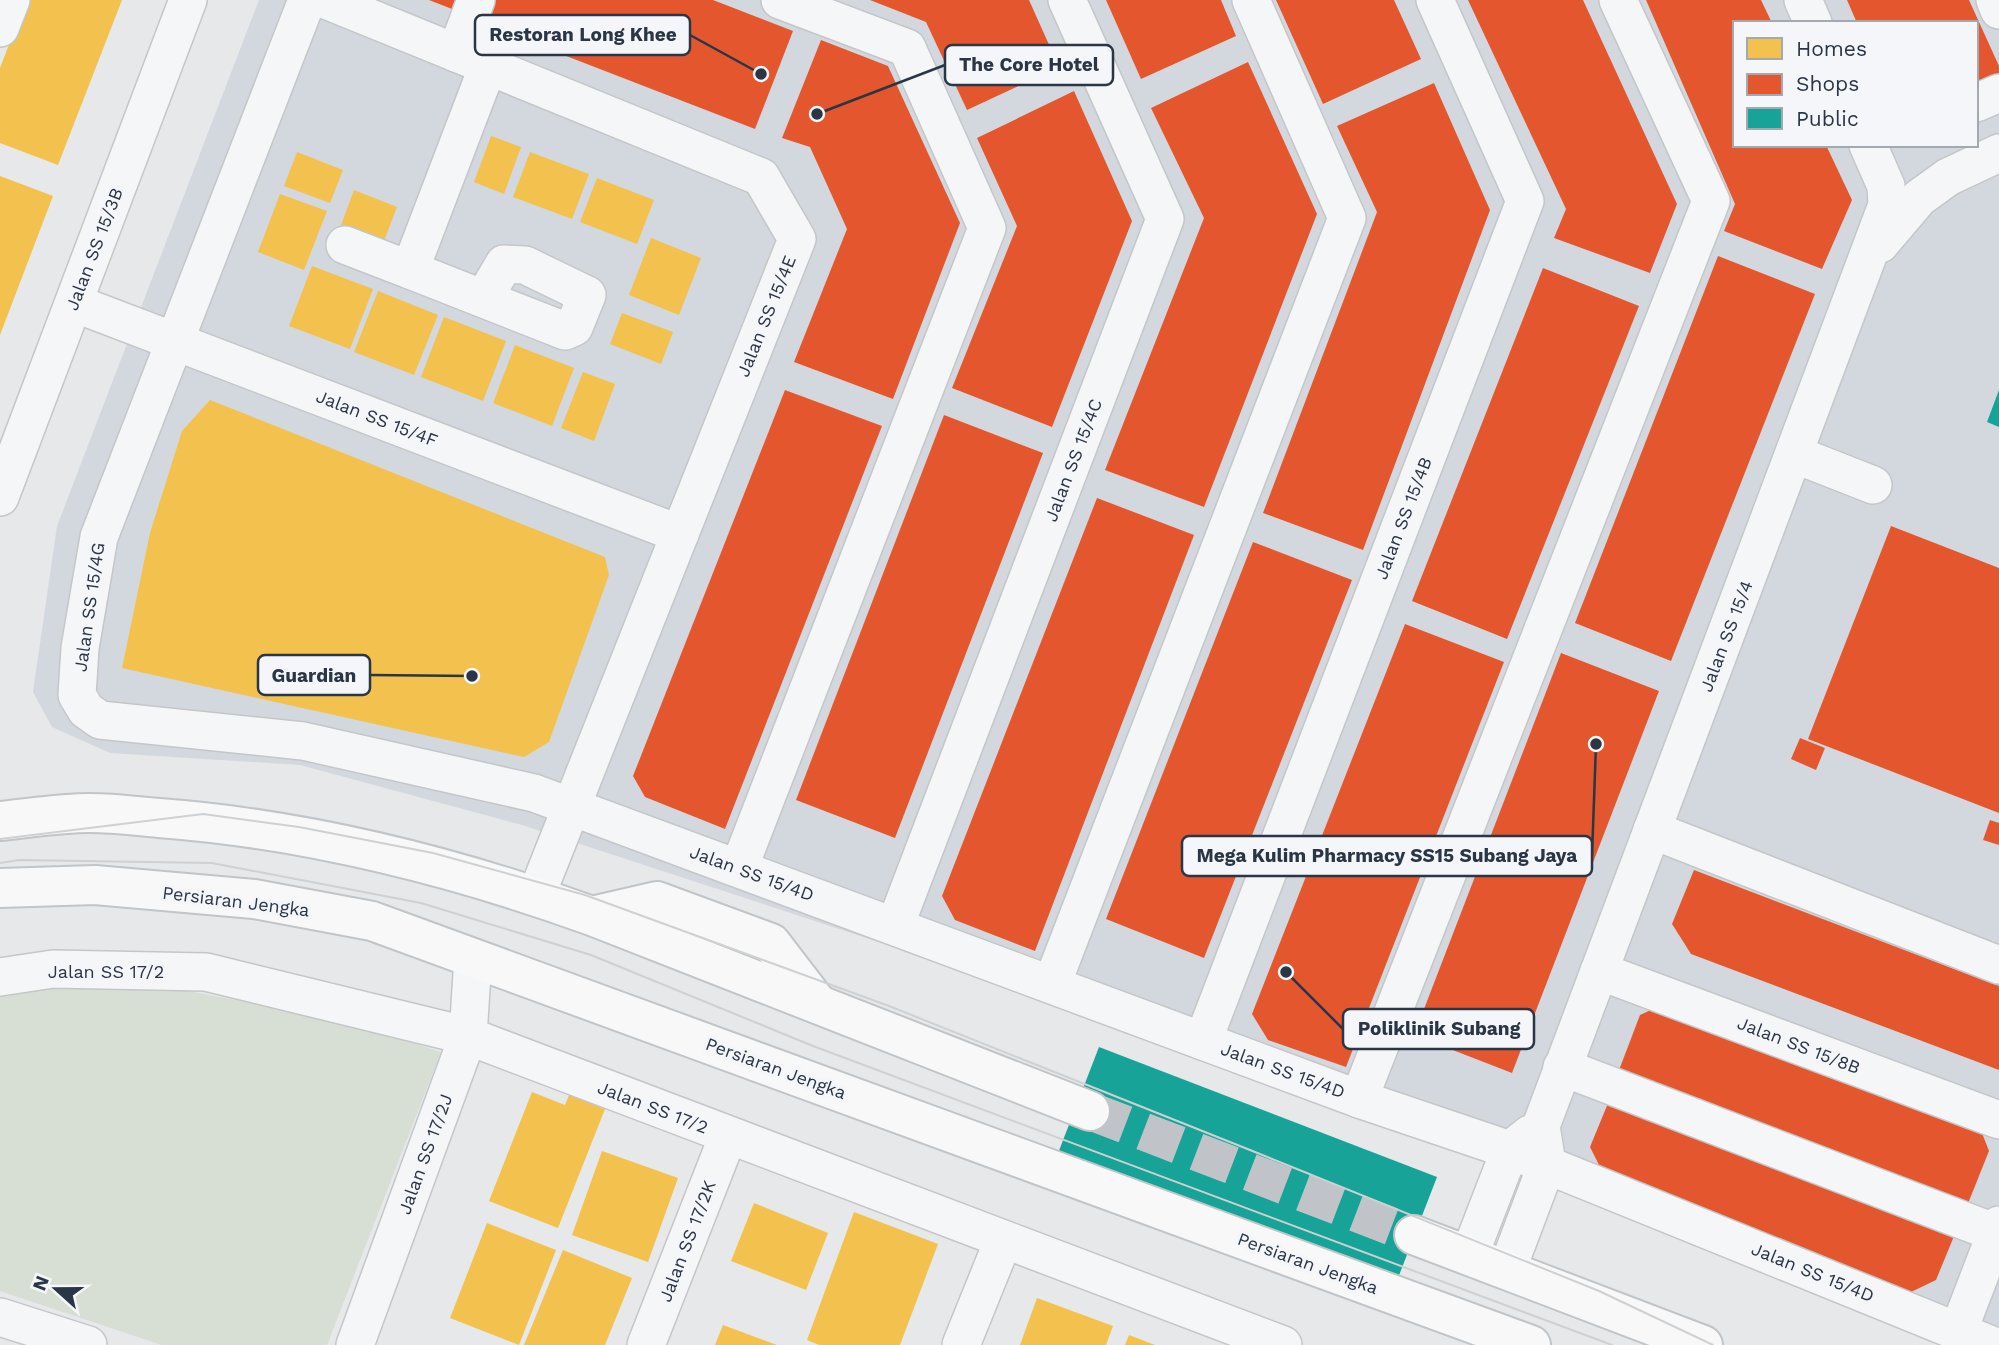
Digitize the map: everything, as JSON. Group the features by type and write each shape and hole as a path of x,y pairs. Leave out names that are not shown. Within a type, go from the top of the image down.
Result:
{"main road":[{"path":"0,821 90,813 212,822 327,841 536,896 592,916 656,901 771,943 817,1003 1090,1111"},
{"name":"Persiaran Jengka","path":"0,888 95,885 254,900 372,921 1531,1345"},
{"path":"1414,1235 1703,1345"}],"street":[{"path":"0,28 11,0"},
{"name":"Jalan SS 15/3B","path":"0,497 188,0"},
{"name":"Jalan SS 15/4G","path":"307,0 173,340 99,537 80,648 77,695 86,710 100,720 303,741 534,793 572,806"},
{"name":"Jalan SS 15/4E","path":"326,0 761,177 797,239 536,896"},
{"path":"410,270 472,59 476,0"},
{"path":"739,868 987,228 906,48 779,0"},
{"name":"Jalan SS 15/4C","path":"895,926 1165,219 1066,0"},
{"path":"1052,984 1347,218 1251,0"},
{"name":"Jalan SS 15/4B","path":"1203,1041 1525,201 1434,0"},
{"path":"1359,1098 1711,201 1618,0"},
{"path":"1803,0 1812,21"},
{"path":"1994,0 1999,10"},
{"path":"1978,102 1999,93"},
{"path":"1873,149 1918,178 1929,181 1948,177"},
{"name":"Jalan SS 15/4","path":"1507,1270 1547,1164 1541,1126 1887,205 1886,186 1873,149"},
{"path":"1868,258 1919,198 1948,177 1999,153"},
{"path":"345,245 484,298"},
{"name":"Jalan SS 15/4F","path":"74,303 680,534"},
{"path":"1794,454 1873,485"},
{"name":"Jalan SS 15/4D","path":"572,806 1203,1041 1547,1164 1975,1338"},
{"path":"1652,830 1999,965"},
{"name":"Jalan SS 17/2J","path":"355,1345 467,1036 473,958"},
{"name":"Jalan SS 17/2","path":"0,977 53,969 206,972 467,1036 1264,1341"},
{"name":"Jalan SS 15/8B","path":"1599,971 1999,1120"},
{"path":"1562,1068 1998,1229 1975,1338"},
{"path":"1469,1256 1510,1150 1541,1126"},
{"name":"Jalan SS 17/2K","path":"646,1345 728,1136"},
{"path":"961,1345 1003,1241"},
{"path":"0,1317 88,1345"}],"shaded area":[{"path":"259,0 1999,0 1999,1345 1050,998 522,825 300,765 110,753 52,727 33,692 57,526"},
{"path":"38,982 183,990 337,1019 441,1052 327,1345 162,1345 0,1291 0,989"}],"building: Homes":[{"path":"26,0 122,0 58,165 0,143 0,68"},
{"path":"491,136 521,147 504,194 474,182"},
{"path":"297,152 343,170 330,203 284,186"},
{"path":"530,152 589,174 572,219 513,197"},
{"path":"0,176 53,196 0,335"},
{"path":"597,178 654,200 637,244 580,222"},
{"path":"354,190 397,207 384,241 341,225"},
{"path":"280,194 327,211 304,270 258,252"},
{"path":"651,238 701,258 679,315 629,295"},
{"path":"312,266 373,289 350,349 289,326"},
{"path":"378,291 438,315 414,375 354,352"},
{"path":"622,313 673,332 661,364 610,344"},
{"path":"444,317 506,341 483,401 421,377"},
{"path":"515,345 574,368 552,426 493,403"},
{"path":"583,372 615,384 594,441 561,428"},
{"path":"210,400 605,557 609,575 549,742 524,757 122,668 150,533 182,431"},
{"path":"532,1092 565,1105 569,1095 605,1109 558,1228 489,1201"},
{"path":"602,1151 678,1178 648,1262 572,1235"},
{"path":"754,1203 828,1233 806,1290 731,1261"},
{"path":"854,1212 938,1244 900,1345 819,1345 807,1340"},
{"path":"487,1223 556,1250 519,1345 450,1318"},
{"path":"563,1250 632,1278 605,1345 524,1345"},
{"path":"1037,1298 1113,1326 1106,1345 1020,1345"},
{"path":"723,1325 777,1345 715,1345"},
{"path":"1129,1335 1155,1345 1125,1345"}],"building: Shops":[{"path":"429,0 455,0 452,9"},
{"path":"495,0 713,0 793,31 755,129 486,25"},
{"path":"870,0 1029,0 1059,67 967,110 926,22"},
{"path":"1106,0 1221,0 1236,36 1141,79"},
{"path":"1276,0 1394,0 1421,59 1323,104"},
{"path":"1468,0 1583,0 1677,204 1650,273 1554,238 1566,209"},
{"path":"1646,0 1761,0 1771,21 1733,21 1733,147 1827,147 1852,200 1822,269 1724,231 1735,204"},
{"path":"1847,0 1969,0 1999,66 1999,73 1978,82 1978,21 1856,21"},
{"path":"821,40 888,66 960,223 893,399 794,362 847,229 810,147 782,138"},
{"path":"1248,62 1317,214 1204,507 1105,470 1204,218 1151,108"},
{"path":"1434,83 1490,210 1363,550 1263,513 1377,212 1337,126"},
{"path":"1074,91 1132,221 1052,427 952,388 1017,226 977,138"},
{"path":"1718,256 1815,294 1671,661 1575,623"},
{"path":"1543,268 1639,306 1507,639 1412,601"},
{"path":"785,390 882,426 725,829 645,797 633,776"},
{"path":"944,415 1043,453 895,838 796,800"},
{"path":"1097,498 1194,535 1035,951 955,920 942,896"},
{"path":"1891,526 1999,568 1999,813 1808,739"},
{"path":"1253,542 1352,580 1204,958 1106,919"},
{"path":"1405,624 1504,662 1346,1067 1268,1040 1252,1014"},
{"path":"1561,653 1659,691 1512,1073 1414,1035"},
{"path":"1800,738 1825,748 1816,770 1791,759"},
{"path":"1990,820 1999,823 1999,845 1983,840"},
{"path":"1694,870 1999,986 1999,1070 1691,954 1672,924"},
{"path":"1664,1004 1977,1120 1989,1151 1965,1211 1616,1078 1640,1015"},
{"path":"1613,1091 1959,1224 1936,1280 1909,1293 1604,1175 1590,1147"}],"building: Public":[{"path":"1999,390 1999,427 1987,422"},
{"path":"1099,1047 1437,1177 1393,1291 1055,1161"}],"tunnel":[{"path":"1090,1111 1414,1235"}],"tram line":[{"path":"0,839 203,814 299,827 433,853 585,895 889,1006 1255,1152 1599,1291 1713,1345"},
{"path":"0,863 19,860 212,863 421,903 591,955 813,1046 1612,1345"}],"place":[{"name":"Restoran Long Khee","path":"761,74"},
{"name":"The Core Hotel","path":"817,114"},
{"name":"Guardian","path":"472,676"},
{"name":"Mega Kulim Pharmacy SS15 Subang Jaya","path":"1596,744"},
{"name":"Poliklinik Subang","path":"1286,972"}]}
